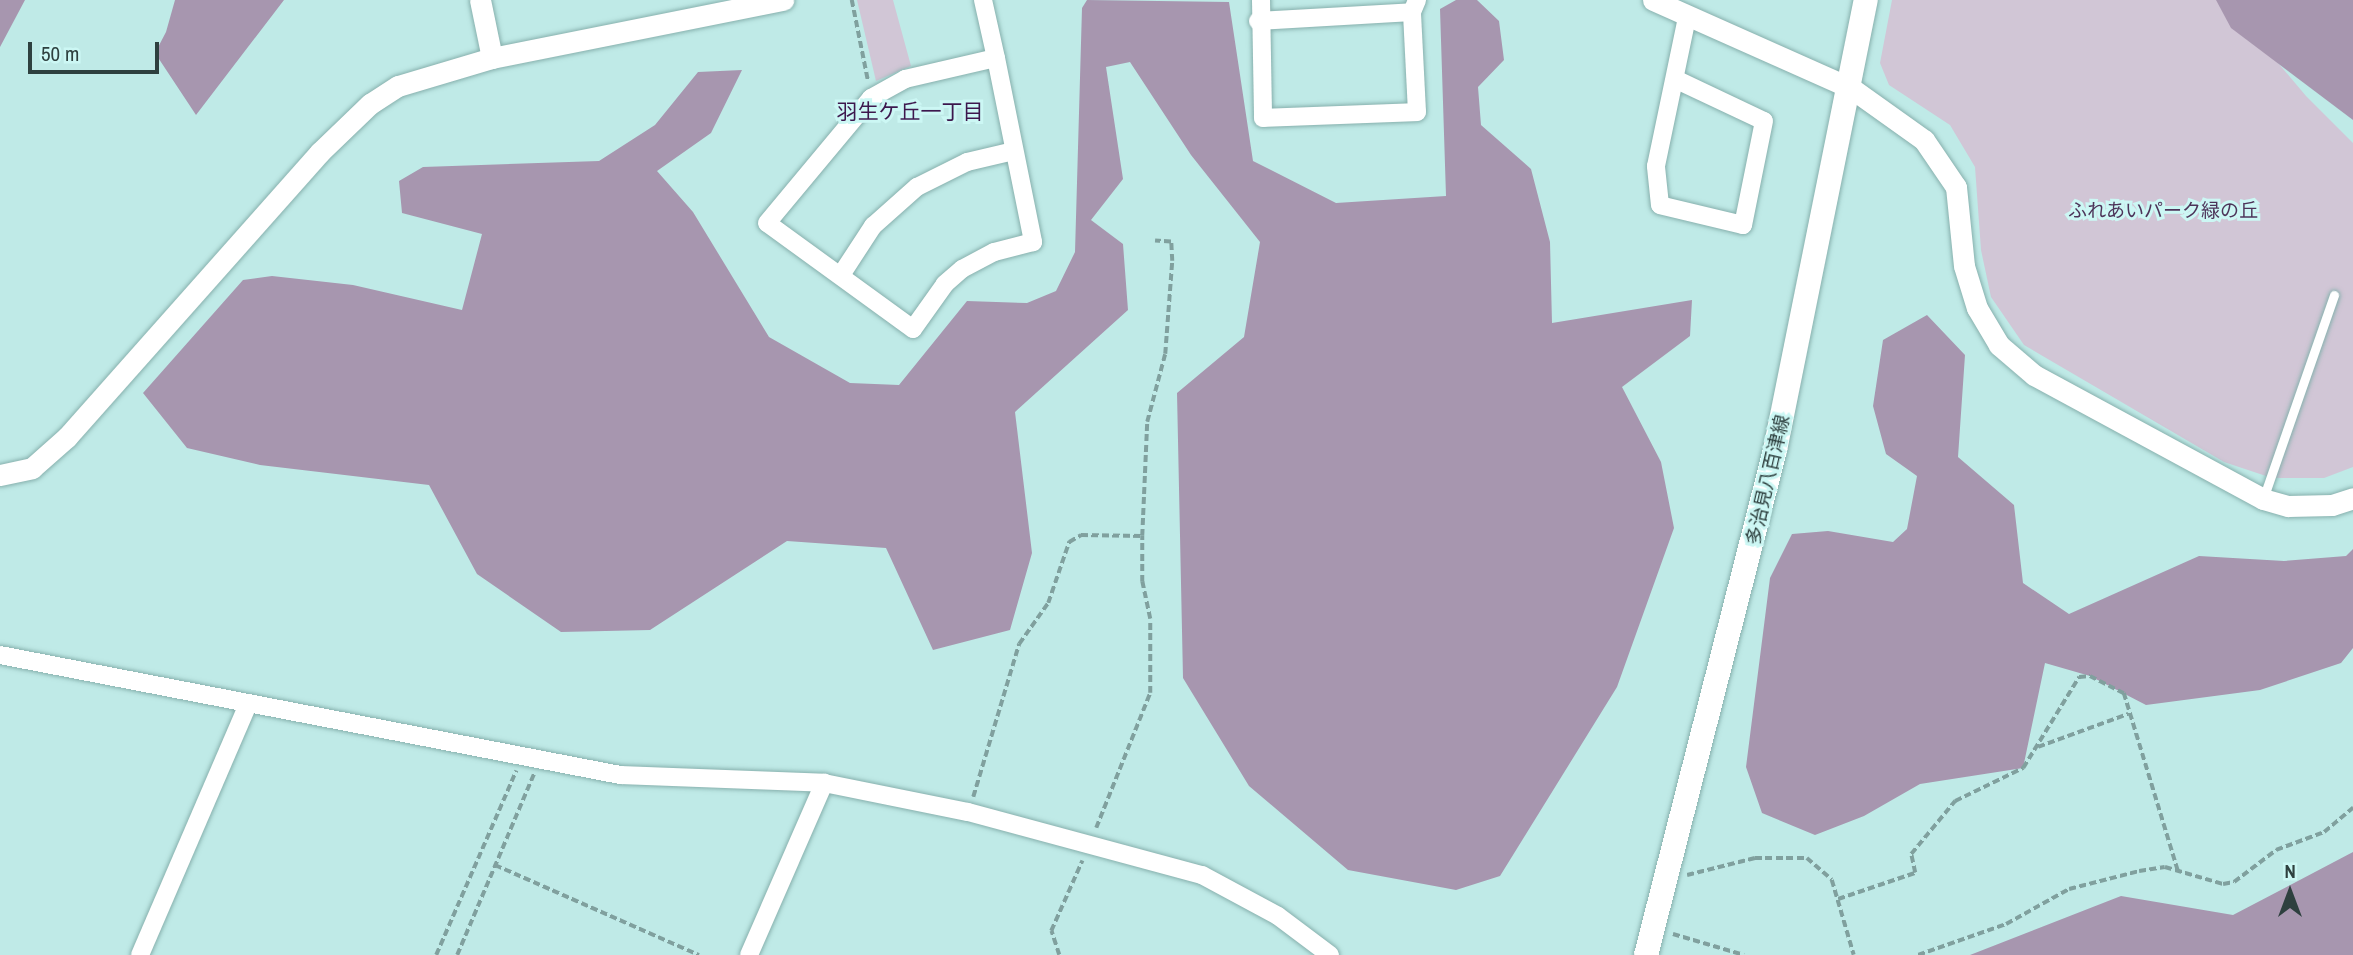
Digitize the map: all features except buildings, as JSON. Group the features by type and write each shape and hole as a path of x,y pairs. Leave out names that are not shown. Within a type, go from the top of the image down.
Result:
{"main road":[{"name":"多治見八百津線","path":"1646,955 1766,488 1851,88 1866,0"}],"street":[{"path":"480,0 492,58"},
{"path":"0,475 32,468 67,437 319,153 370,104 425,76 492,58 783,0"},
{"path":"983,0 996,58 1014,151 1034,242 994,252 962,269 945,284 913,329 767,223 872,98 905,79 996,58"},
{"path":"1258,21 1414,6 1417,112 1263,118 1258,21 1261,0"},
{"path":"1653,0 1851,88 1908,125 1940,157 1956,187 1968,284 1987,326 2007,352 2034,375 2263,499 2288,506 2332,505 2353,498"},
{"path":"1675,79 1764,121 1743,225 1660,205 1656,166 1687,17"},
{"path":"841,275 873,226 917,187 968,162 1014,151"},
{"path":"0,655 247,706 620,775 824,783 968,812 1090,842 1202,876 1278,916 1330,955"},
{"path":"140,955 247,706"},
{"path":"749,955 824,783"}],"lane":[{"path":"2263,499 2334,295"}],"path":[{"path":"852,0 872,98"},
{"path":"1059,955 1051,931 1150,693 1150,619 1142,582 1147,422 1165,354 1172,261 1171,242 1155,241"},
{"path":"968,812 1019,644 1048,603 1069,542 1081,536 1142,536"},
{"path":"1838,899 1915,873 1910,854 1955,801 2023,768 2080,677 2090,676 2124,693 2128,714 2178,871"},
{"path":"2038,748 2128,714"},
{"path":"436,955 514,778 519,755"},
{"path":"457,955 540,759"},
{"path":"1918,955 2006,924 2068,889 2139,871 2165,867 2223,884 2234,882 2276,850 2344,820 2353,808"},
{"path":"1668,870 1687,875 1755,858 1807,858 1832,880 1854,955"},
{"path":"495,865 699,955"},
{"path":"1654,929 1744,955"}],"green space":[{"path":"857,0 893,0 911,66 876,81"},
{"name":"ふれあいパーク緑の丘","path":"1892,0 2225,0 2306,96 2353,143 2353,467 2324,478 2272,478 2224,462 2024,345 1991,297 1981,250 1975,167 1950,125 1889,85 1880,63"}],"shaded area":[{"path":"0,0 25,0 0,47"},
{"path":"175,0 284,0 196,115 155,53 166,32"},
{"path":"1087,0 1229,2 1253,161 1336,203 1446,196 1440,9 1456,0 1477,0 1499,21 1504,60 1478,87 1481,125 1531,169 1550,242 1552,323 1692,300 1690,336 1622,387 1661,462 1674,528 1617,687 1500,876 1456,890 1348,870 1249,786 1183,678 1177,393 1244,337 1260,242 1191,155 1130,62 1106,67 1123,179 1091,220 1123,244 1128,310 1015,412 1032,553 1010,630 933,650 886,548 787,541 650,630 561,632 477,574 429,485 260,465 187,448 143,393 243,280 272,276 353,285 462,310 482,234 402,213 399,181 423,167 599,161 655,125 698,72 742,70 711,133 657,171 693,212 769,337 850,383 899,385 967,301 1027,303 1056,291 1075,252 1082,8"},
{"path":"2216,0 2353,0 2353,120 2231,28"},
{"path":"1927,315 1965,355 1958,457 2014,505 2023,583 2069,614 2199,556 2284,561 2346,556 2353,549 2353,648 2341,663 2260,690 2146,705 2090,676 2045,663 2023,768 1920,784 1864,816 1815,835 1762,813 1746,767 1770,578 1792,534 1828,531 1893,542 1907,529 1917,476 1886,454 1873,406 1883,340"},
{"path":"2353,852 2353,955 1970,955 2121,896 2233,915"}],"district":[{"name":"羽生ケ丘一丁目","path":"910,112"}]}
